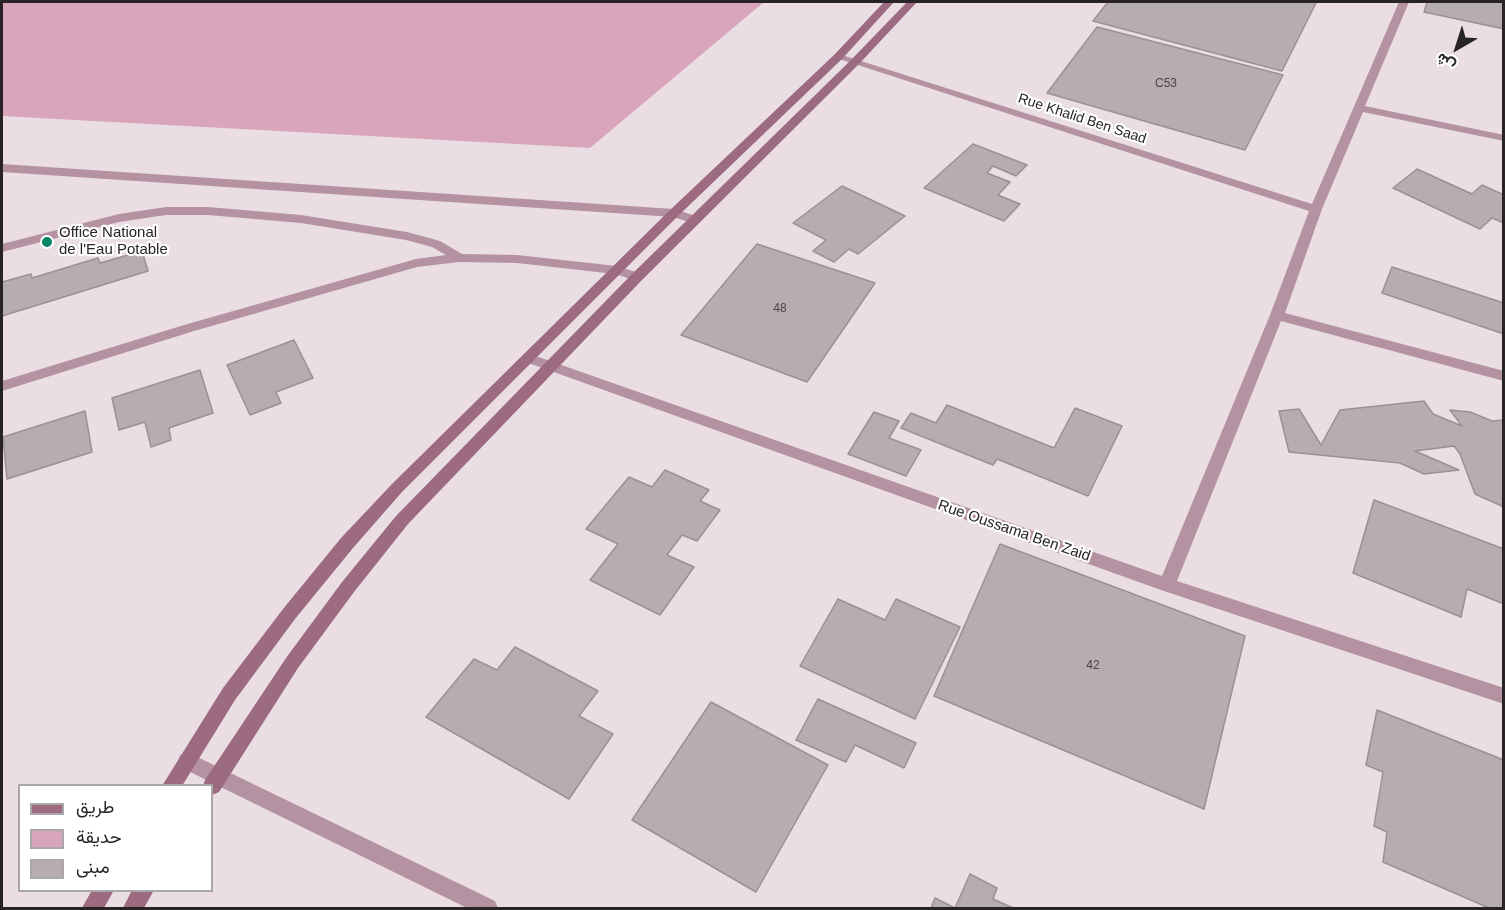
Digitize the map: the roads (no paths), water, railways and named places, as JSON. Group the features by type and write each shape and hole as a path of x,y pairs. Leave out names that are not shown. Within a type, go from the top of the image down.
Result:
{"street":[{"path":"172,784 229,694 289,614 347,543 437,446 674,213 838,57 889,2"},
{"path":"215,781 292,663 402,520 550,367 912,2"},
{"path":"1167,585 1277,315 1316,209 1404,2"},
{"name":"Rue Khalid Ben Saad","path":"838,57 1316,209"},
{"path":"1358,108 1503,138"},
{"path":"2,168 674,213 695,220"},
{"path":"2,248 119,218 166,211 208,211 301,219 386,232 436,244 459,258"},
{"path":"2,386 395,268 438,260 517,259 617,270 638,278"},
{"path":"1277,315 1503,376"},
{"name":"Rue Oussama Ben Zaid","path":"528,358 1167,585 1503,696"},
{"path":"186,761 215,781 488,909"},
{"path":"92,909 103,892"},
{"path":"133,909 143,892"}],"place":[{"name":"Office National de l'Eau Potable","path":"47,242"}]}
